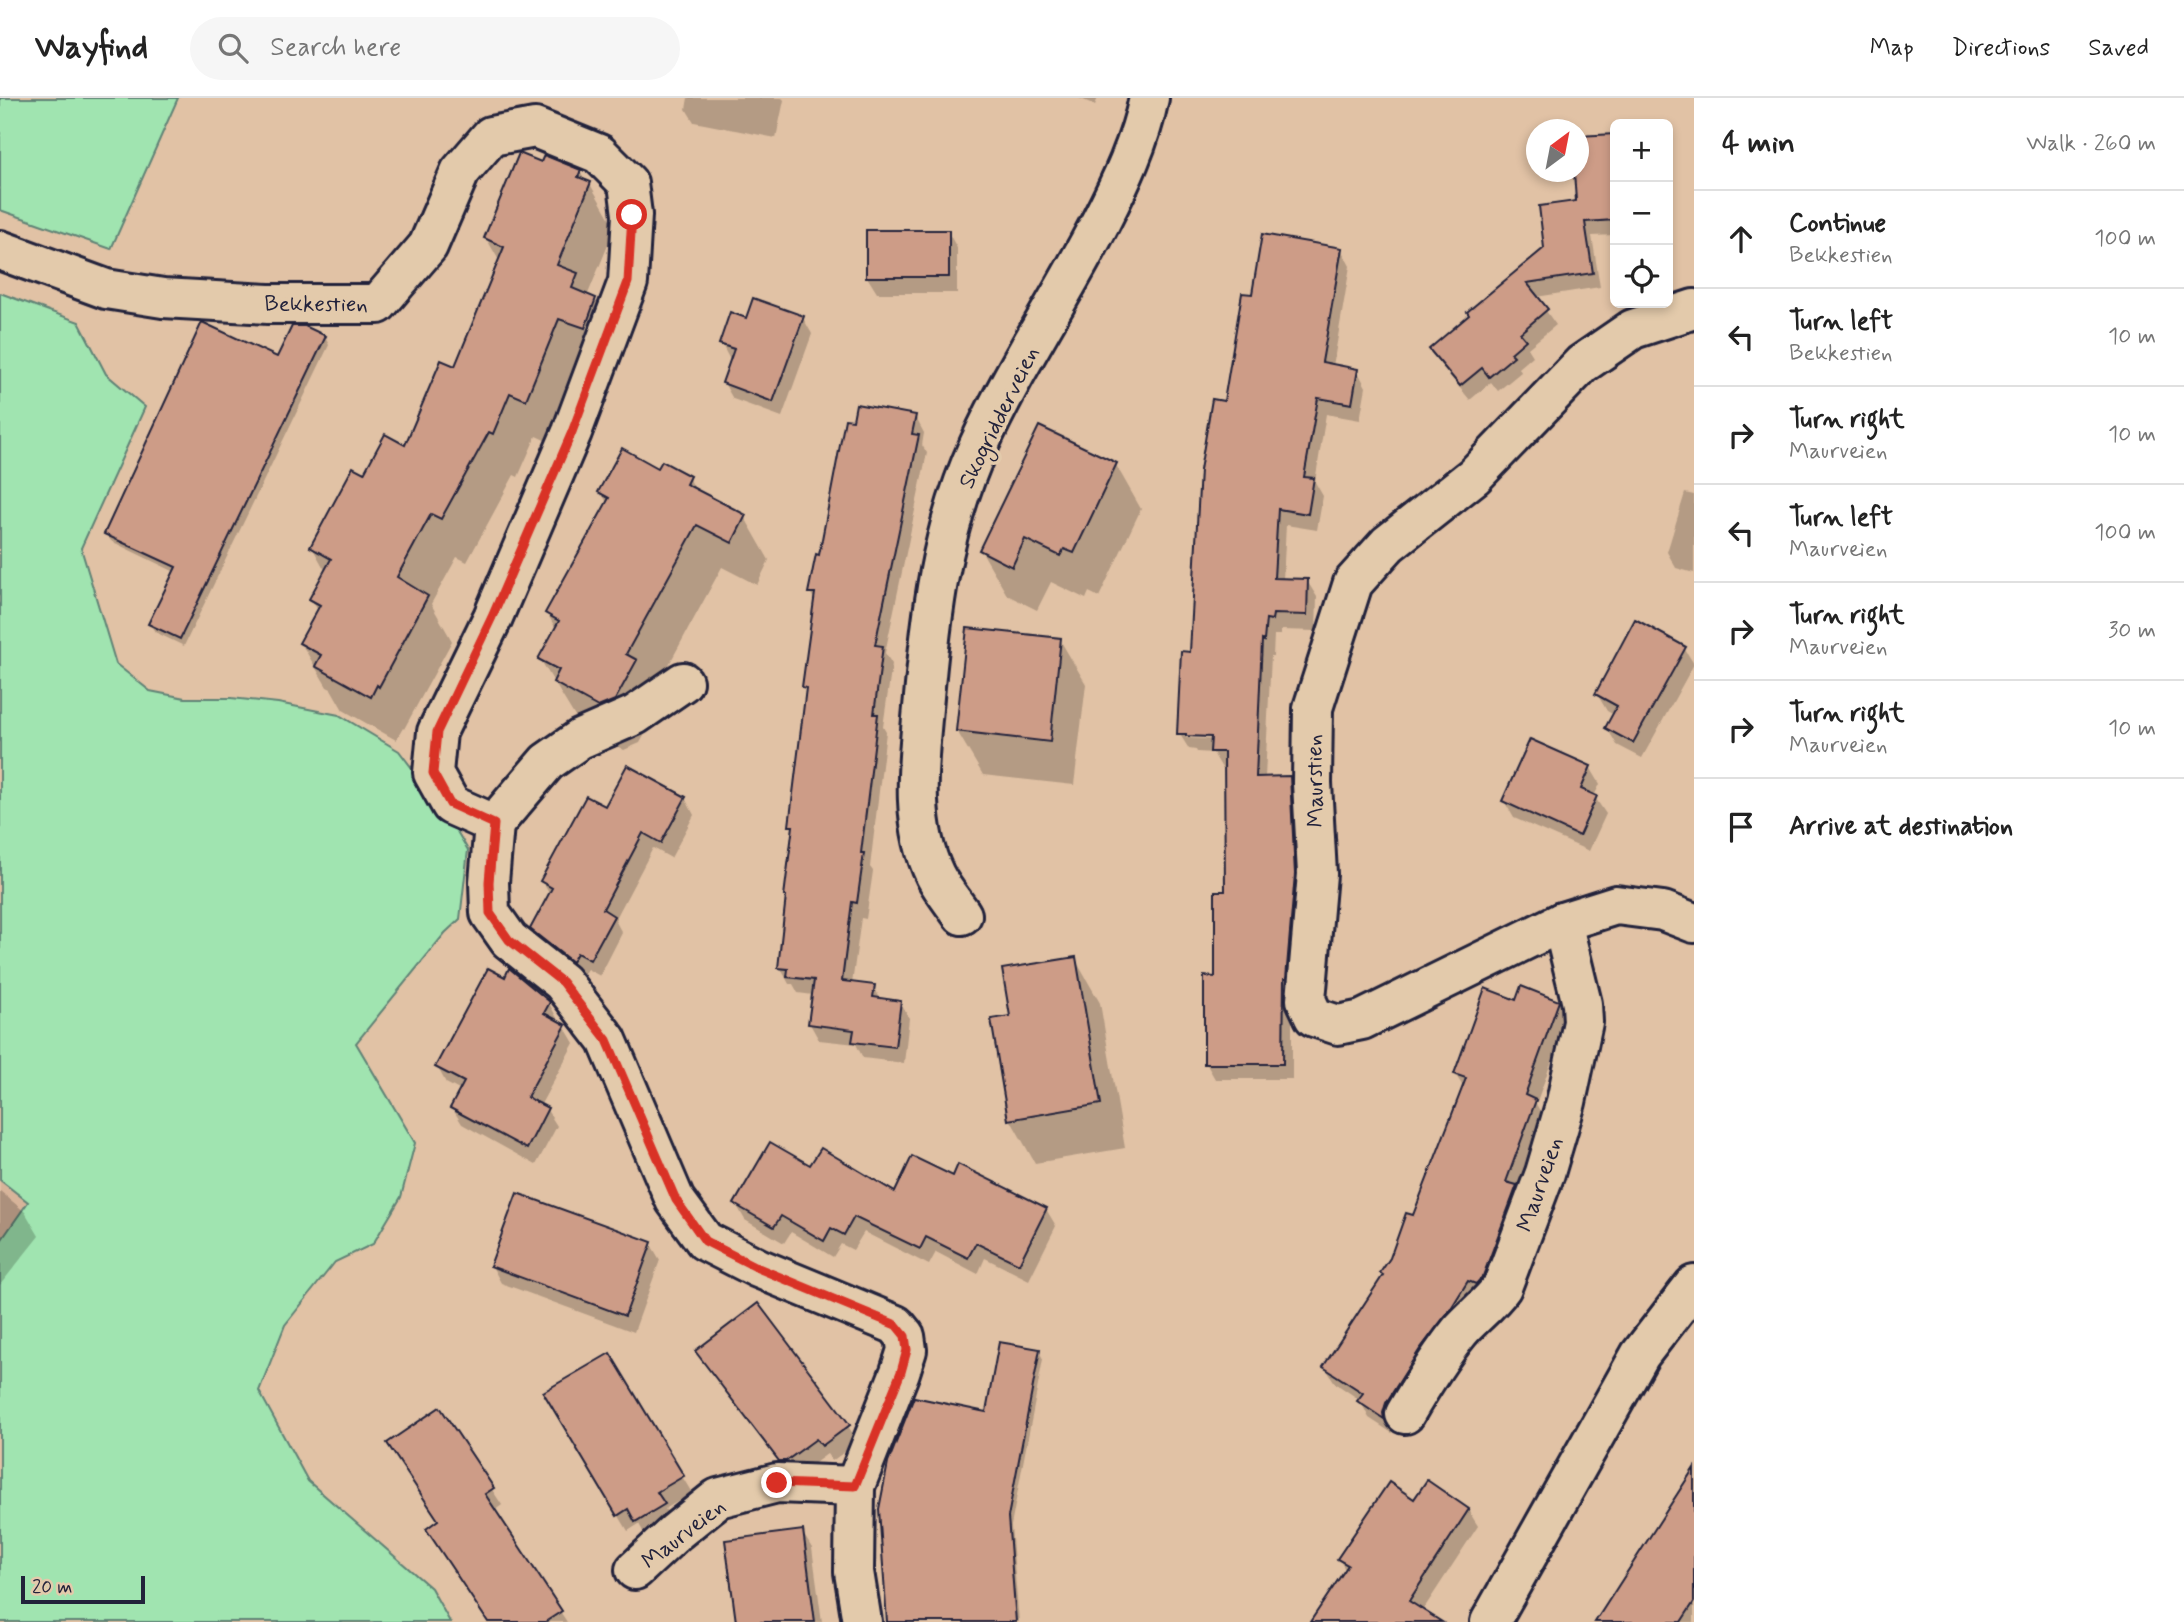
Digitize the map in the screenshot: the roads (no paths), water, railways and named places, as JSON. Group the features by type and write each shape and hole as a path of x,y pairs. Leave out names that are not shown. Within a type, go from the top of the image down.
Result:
{"street":[{"name":"Skogridderveien","path":"962,915 933,870 923,838 918,800 919,751 931,623 945,542 960,492 980,443 1109,204 1137,142 1149,98"},
{"name":"Bekkestien","path":"0,250 106,289 163,298 268,304 378,304 428,246 460,172 491,136 534,128 598,154 628,183 632,215 628,282 566,444 492,617 437,732 433,773 450,804 494,824"},
{"name":"Maurstien","path":"1694,309 1633,329 1583,364 1474,476 1388,544 1353,583 1313,708 1312,783 1317,874 1306,1000 1314,1017 1338,1026 1362,1020 1562,922 1616,905 1663,911 1694,923"},
{"path":"682,682 635,715 580,739 547,762 494,824 489,882 490,913 509,940 562,982 607,1040 676,1200 705,1241 758,1268 896,1325 905,1336 907,1350 901,1372 855,1486 854,1572 862,1622"},
{"name":"Maurveien","path":"1405,1414 1439,1357 1462,1328 1502,1287 1545,1173 1566,1102 1583,1022 1582,1004 1562,922"},
{"path":"1490,1622 1640,1355 1694,1285"},
{"name":"Maurveien","path":"635,1570 718,1498 777,1483 855,1486"}]}
